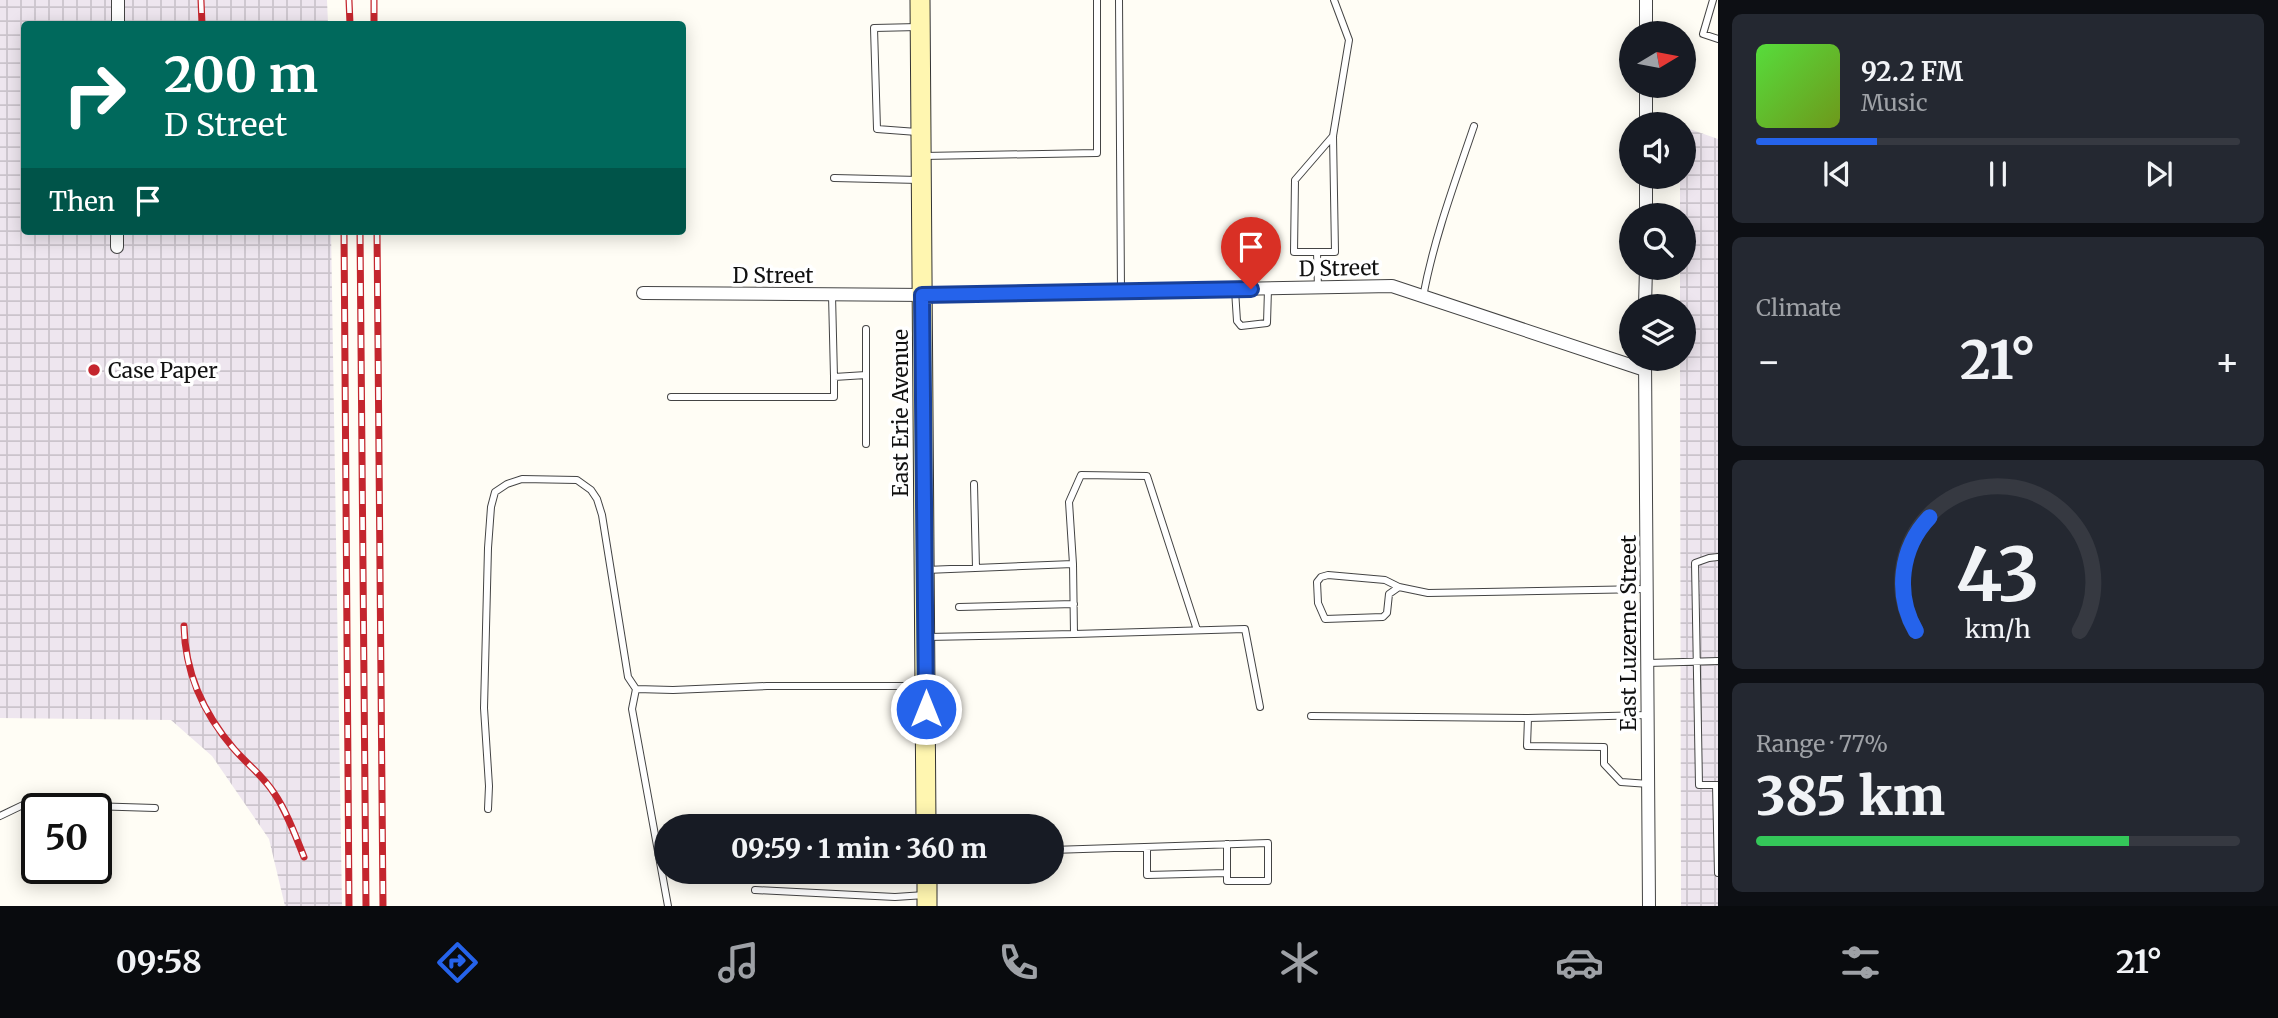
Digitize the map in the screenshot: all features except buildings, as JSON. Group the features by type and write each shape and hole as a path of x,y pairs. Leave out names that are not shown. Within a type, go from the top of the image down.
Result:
{"main road":[{"name":"East Erie Avenue","path":"920,0 926,814"}],"street":[{"path":"118,0 118,21"},
{"path":"1646,0 1646,21"},
{"path":"117,235 117,247"},
{"name":"D Street","path":"643,293 922,295 1392,286 1619,356"},
{"name":"East Luzerne Street","path":"1645,371 1649,906"}],"lane":[{"path":"921,156 1097,153 1097,0"},
{"path":"1119,0 1121,291"},
{"path":"1333,136 1295,180 1294,252 1335,252 1333,136 1349,40 1334,0"},
{"path":"1713,0 1703,34 1718,38"},
{"path":"920,27 874,28 877,129 921,132"},
{"path":"1423,297 1428,269 1449,196 1474,126"},
{"path":"834,178 921,180"},
{"path":"1317,252 1318,288"},
{"path":"1235,289 1237,321 1241,326 1267,323 1268,289"},
{"path":"671,397 834,397 832,294"},
{"path":"866,329 866,444"},
{"path":"834,377 866,375"},
{"path":"1074,634 1069,502 1081,475 1147,476 1197,630"},
{"path":"488,809 484,708 488,548 491,507 495,492 522,479 577,480 591,490 602,516 628,677 636,689 632,709 668,906"},
{"path":"974,484 976,568"},
{"path":"1718,558 1695,563 1699,785 1717,785 1718,873"},
{"path":"925,570 1073,564"},
{"path":"1399,587 1389,594 1384,617 1325,619 1318,603 1317,582 1328,575 1385,580 1399,587 1428,593 1647,589"},
{"path":"959,607 1074,604"},
{"path":"925,637 1245,629 1260,707"},
{"path":"1648,663 1718,662"},
{"path":"636,689 780,685 925,686"},
{"path":"1311,716 1528,718 1648,715"},
{"path":"1528,718 1527,746 1604,747 1604,764 1621,782 1648,784"},
{"path":"0,816 25,804 155,808"},
{"path":"1064,850 1227,844 1268,843 1268,881 1227,881 1227,844"},
{"path":"1147,847 1147,875 1227,873"},
{"path":"755,890 927,900"}],"shaded area":[{"name":"Case Paper","path":"0,0 327,0 328,21 21,21 21,235 331,235 342,906 285,906 269,839 212,756 171,720 0,718"},
{"path":"1696,131 1718,139 1718,906 1681,906 1680,371 1696,371 1696,294 1680,294 1680,280 1696,280 1696,203 1680,203 1680,189 1696,189"}],"railway":[{"path":"201,0 202,21"},
{"path":"349,0 350,21"},
{"path":"374,0 374,21"},
{"path":"344,235 349,906"},
{"path":"360,235 366,906"},
{"path":"377,235 383,906"},
{"path":"184,626 192,676 205,707 223,735 274,793 304,857"}],"place":[{"name":"Case Paper","path":"94,370"}],"route":[{"path":"926,709 922,295 1251,289"}]}
